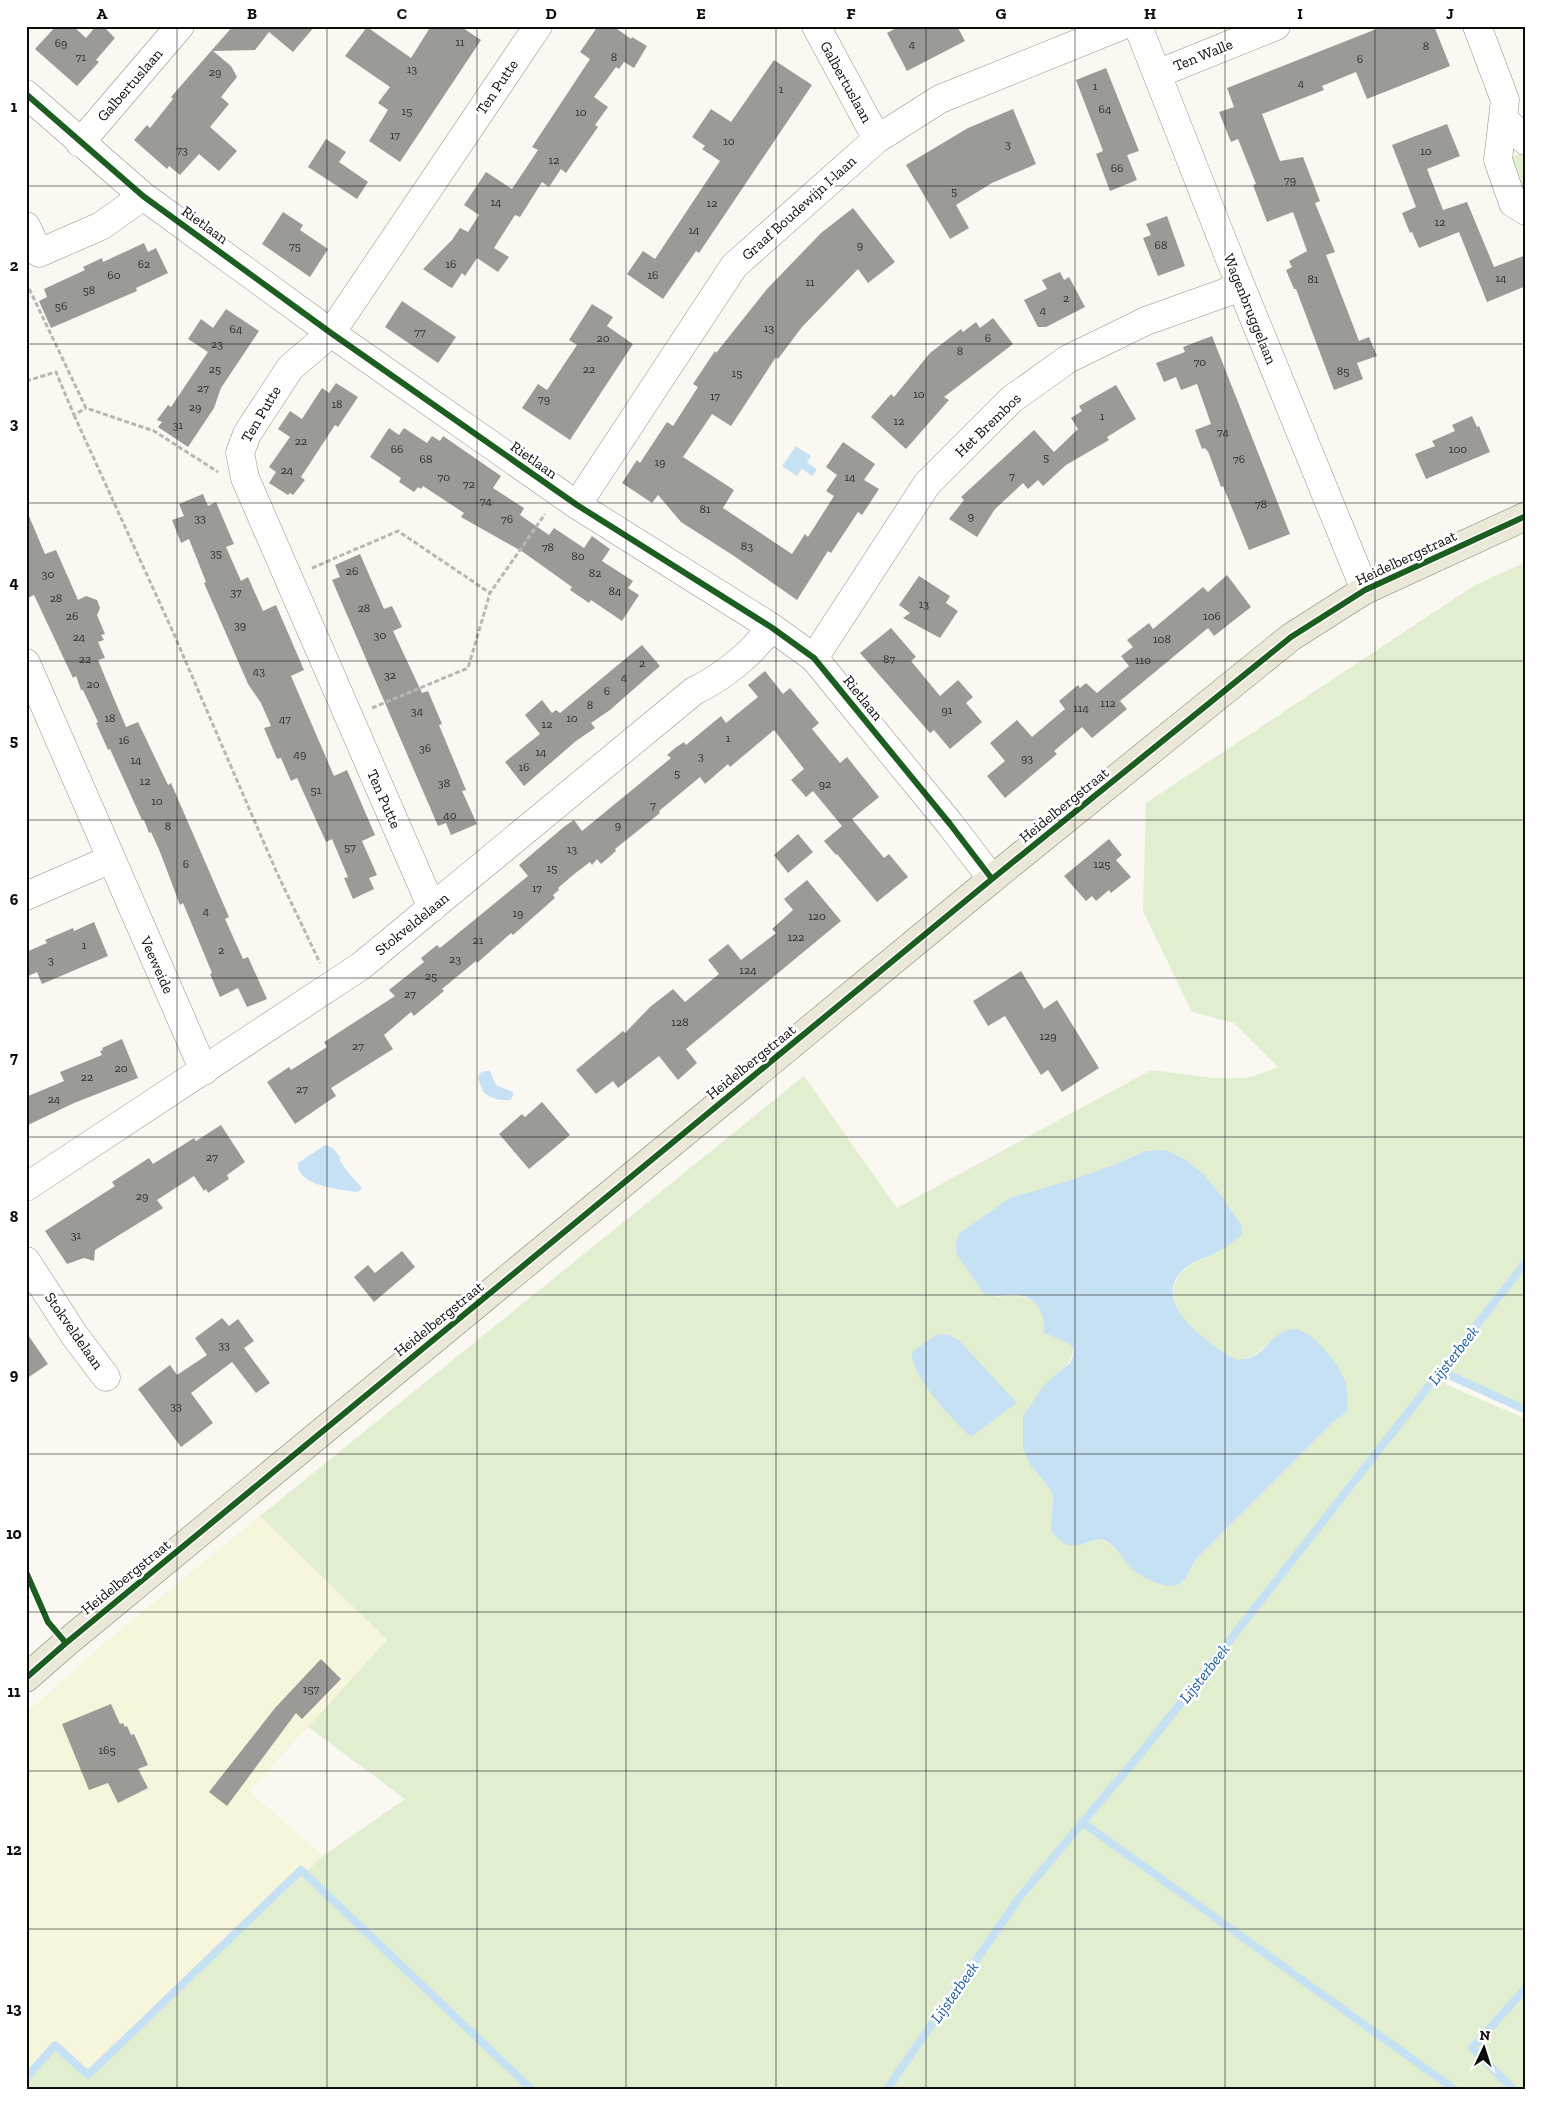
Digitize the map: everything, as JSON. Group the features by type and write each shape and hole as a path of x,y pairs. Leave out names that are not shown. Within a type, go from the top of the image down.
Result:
{"main road":[{"name":"Heidelbergstraat","path":"26,1678 73,1637 992,879 1292,637 1366,590 1526,516"}],"street":[{"name":"Galbertuslaan","path":"80,143 180,26"},
{"name":"Ten Putte","path":"432,908 245,478 240,453 247,434 290,368 331,333 538,26"},
{"name":"Galbertuslaan","path":"816,26 877,139"},
{"name":"Graaf Boudewijn I-laan","path":"568,499 734,266 877,139 940,99 1121,26"},
{"name":"Wagenbruggelaan","path":"1138,26 1241,287 1366,590"},
{"name":"Ten Walle","path":"1157,74 1276,26"},
{"path":"1477,26 1504,95 1504,119 1498,160 1513,203 1526,211"},
{"name":"Rietlaan","path":"26,94 143,196 331,333 568,499 771,627 814,658 950,824 992,879"},
{"path":"1504,119 1526,141"},
{"path":"26,226 39,253 101,226 143,196"},
{"name":"Het Brembos","path":"814,658 927,484 1012,399 1068,359 1146,321 1241,287"},
{"name":"Stokveldelaan","path":"26,1187 361,966 694,690 713,682 760,642 771,627"},
{"name":"Veeweide","path":"26,663 204,1071"},
{"path":"26,896 111,859"},
{"name":"Stokveldelaan","path":"26,1260 76,1336 106,1377"}],"path":[{"path":"26,282 86,408 154,431 225,476 245,478"},
{"path":"26,381 56,372 173,632 277,873 331,986"},
{"path":"74,415 86,408"},
{"path":"348,718 468,668 490,593 568,499"},
{"path":"289,578 398,531 490,593"}],"shaded area":[{"path":"260,1516 387,1641 249,1791 323,1856 88,2075 55,2045 26,2078 26,1713 108,1640"}],"green space":[{"path":"1522,153 1526,154 1526,203 1511,157"},
{"path":"1526,562 1526,1410 1451,1376 1445,1384 1526,1419 1526,2089 26,2089 26,2078 55,2045 88,2075 323,1856 405,1799 308,1727 387,1640 260,1516 804,1076 897,1208 1151,1070 1214,1078 1248,1078 1278,1067 1234,1023 1192,1012 1143,911 1146,803 1475,585","holes":["1145,1151 1224,1199 1242,1226 1222,1249 1188,1267 1177,1280 1173,1294 1177,1307 1186,1320 1211,1343 1237,1360 1252,1357 1280,1334 1347,1412 1333,1422 1196,1559 1182,1583 1132,1569 1111,1544 1099,1539 1084,1544 1051,1530 1053,1495 1031,1466 1045,1384 1067,1364 1073,1348 1068,1343 1044,1333 1042,1311 1032,1300 1017,1296 996,1297 959,1233 1010,1198 1068,1181 1111,1166","938,1334 949,1335 959,1340 1017,1404 913,1352"]}],"water":[{"path":"796,446 811,456 807,462 817,470 812,476 802,469 797,476 782,466"},
{"path":"490,1071 496,1085 513,1092 510,1100 495,1099 483,1092 478,1078 480,1073"},
{"path":"325,1145 333,1148 341,1158 339,1159 347,1171 362,1188 360,1191 356,1192 320,1185 304,1177 299,1171 298,1163"},
{"path":"1167,1150 1186,1160 1204,1175 1224,1199 1242,1226 1242,1235 1216,1253 1188,1266 1176,1279 1173,1293 1176,1306 1185,1320 1211,1343 1237,1360 1250,1358 1257,1354 1276,1336 1287,1330 1301,1330 1317,1342 1333,1360 1344,1378 1348,1399 1347,1412 1333,1422 1196,1559 1182,1582 1171,1586 1157,1583 1133,1570 1115,1548 1106,1541 1099,1539 1082,1544 1067,1545 1059,1540 1051,1530 1053,1495 1031,1466 1023,1449 1023,1416 1045,1384 1070,1363 1073,1356 1073,1348 1068,1343 1044,1333 1042,1314 1031,1300 1019,1295 994,1296 984,1294 956,1253 959,1233 1010,1198 1068,1181 1111,1166 1145,1151"},
{"path":"938,1334 949,1335 959,1340 1017,1403 971,1437 934,1398 918,1373 914,1362 912,1352"}],"building":[{"path":"56,26 73,26 86,38 96,26 103,26 115,38 96,60 99,62 77,86 35,49"},
{"path":"233,26 315,26 293,52 269,32 255,50 213,51 231,66 237,77 221,97 229,104 210,127 237,151 219,171 199,154 180,175 169,166 167,169 134,140 147,125 150,128 173,99 171,97"},
{"path":"431,26 460,26 481,40 400,162 369,141 388,110 378,103 390,87 345,56 367,27 411,58"},
{"path":"598,26 613,26 631,39 632,37 647,46 634,68 624,62 619,69 616,67 594,97 608,107 595,125 598,127 566,173 561,169 549,187 542,182 520,217 515,215 494,248 509,257 498,272 477,258 465,276 462,273 452,288 448,286 423,269 452,240 460,228 468,232 479,215 464,205 486,172 512,189 538,150 532,147 590,59 580,52"},
{"path":"900,26 957,26 965,41 907,71 887,33"},
{"path":"1384,26 1434,26 1450,66 1367,99 1356,72 1322,86 1324,90 1262,114 1280,161 1303,157 1320,201 1315,203 1335,252 1326,255 1359,341 1369,337 1377,356 1357,363 1363,379 1334,390 1296,289 1294,289 1286,270 1292,267 1289,261 1307,251 1293,212 1267,222 1253,185 1256,184 1238,139 1231,142 1219,112 1234,107 1227,88"},
{"path":"774,60 812,85 699,253 696,251 663,299 627,274 643,251 655,259 720,161 702,149 705,146 692,137 711,109 731,122"},
{"path":"1106,68 1139,151 1127,155 1137,180 1110,191 1096,154 1103,151 1076,80"},
{"path":"1013,109 1036,164 992,183 956,205 969,228 950,239 906,165 968,128"},
{"path":"1447,124 1460,156 1427,169 1443,210 1467,202 1494,267 1526,255 1526,286 1487,302 1459,232 1419,248 1412,232 1410,233 1402,213 1416,207 1392,145"},
{"path":"326,139 346,152 339,162 368,182 357,199 308,167"},
{"path":"853,208 895,262 868,283 858,269 802,327 778,359 776,357 731,426 712,414 683,457 734,490 723,508 792,554 805,534 808,537 834,496 826,491 837,475 826,467 843,442 875,464 864,480 879,489 862,515 858,512 831,553 828,551 797,600 681,522 658,495 652,503 622,483 637,460 640,463 667,422 673,426 698,387 693,384 715,351 716,353 767,289 821,233"},
{"path":"283,212 303,225 300,230 328,249 310,277 262,244"},
{"path":"1167,216 1185,266 1158,276 1143,238 1151,235 1146,224"},
{"path":"144,243 148,252 156,248 168,273 136,288 137,291 51,328 39,301 47,297 44,289 85,270 83,267 102,258 103,262"},
{"path":"1060,272 1064,280 1069,277 1085,307 1046,327 1038,327 1024,300 1047,289 1042,280"},
{"path":"402,301 456,337 438,363 385,327"},
{"path":"592,304 613,317 607,326 633,344 570,440 522,408 538,384 547,390 577,345 569,340"},
{"path":"226,309 259,331 221,388 214,408 188,447 158,427 162,422 157,420 168,405 171,407 208,352 188,339 201,319 213,328"},
{"path":"993,318 1013,344 944,397 949,400 906,449 871,417 891,394 894,397 930,353 961,329 963,332 976,322 980,328"},
{"path":"1212,336 1290,534 1249,550 1223,486 1221,487 1208,451 1205,448 1202,449 1195,430 1211,424 1197,384 1181,390 1176,377 1164,382 1156,363 1185,352 1183,347"},
{"path":"336,383 358,397 338,427 335,425 301,477 305,480 293,495 290,493 288,495 269,483 276,472 269,467 290,437 278,429 290,411 302,419 322,388 329,393"},
{"path":"1116,385 1136,419 1107,437 1109,440 1066,465 1043,486 1038,480 1028,489 1023,483 995,509 977,537 949,519 964,500 961,497 1034,430 1054,452 1078,429 1071,418 1082,411 1079,406"},
{"path":"1472,416 1477,427 1479,426 1490,452 1426,479 1415,454 1435,446 1432,441 1455,431 1452,425"},
{"path":"389,428 399,435 404,428 427,443 432,436 440,441 443,436 501,476 493,488 524,508 520,515 549,535 554,528 584,548 592,536 610,549 602,561 633,581 628,588 639,595 622,621 591,600 589,603 570,590 572,587 523,552 461,517 464,513 423,486 421,489 418,487 414,492 399,482 401,478 370,457"},
{"path":"203,494 208,506 216,502 234,544 226,547 241,581 248,577 263,611 276,605 304,670 291,676 334,776 347,770 375,835 362,841 377,875 369,878 374,889 353,899 344,878 348,877 332,839 326,842 297,778 291,781 281,758 277,759 264,728 271,726 261,703 248,684 204,583 206,582 189,539 181,543 172,520 184,516 179,504"},
{"path":"26,509 45,554 56,550 78,600 86,596 97,600 100,608 97,615 105,634 101,635 104,640 98,642 105,658 98,660 126,727 138,722 168,785 171,783 229,917 225,919 243,959 248,957 267,999 247,1007 238,988 220,997 183,903 180,905 151,832 149,833 144,820 142,820 110,749 108,750 96,723 98,722 83,690 81,690 76,676 73,678 34,595 26,599"},
{"path":"360,554 384,609 392,606 402,627 393,631 422,693 428,691 442,724 439,725 466,790 462,791 477,824 451,835 446,823 438,826 332,580 340,577 335,565"},
{"path":"1227,575 1251,607 1214,636 1208,628 1120,701 1127,709 1092,738 1082,727 1054,751 1057,754 1005,798 987,776 1005,761 990,743 1017,720 1032,737 1065,709 1059,701 1078,685 1080,688 1086,683 1097,693 1129,666 1121,656 1133,647 1127,640 1149,623 1153,629 1203,587 1208,592"},
{"path":"919,576 950,596 946,603 958,611 940,638 903,618 910,613 899,605"},
{"path":"891,628 916,657 911,661 940,696 958,680 973,697 966,703 982,722 950,749 934,730 930,733 860,653"},
{"path":"642,645 660,666 610,710 591,723 595,728 576,741 524,786 505,762 540,734 525,715 542,700 552,713 556,710 560,713"},
{"path":"765,671 783,694 790,688 819,723 812,729 840,763 847,757 879,797 852,819 884,858 889,854 908,877 877,902 824,841 842,826 813,791 806,797 791,780 804,769 774,730 730,767 728,764 705,784 700,777 659,811 660,813 615,849 616,851 601,864 597,859 592,865 590,862 573,875 558,888 559,890 553,895 555,898 513,935 511,933 477,963 476,961 442,989 444,991 414,1016 411,1012 384,1035 393,1049 331,1088 336,1096 295,1124 267,1082 289,1067 291,1070 327,1047 324,1042 395,996 389,990 424,962 421,958 437,945 440,948 528,876 519,865 565,826 574,820 582,831 671,758 667,755 675,748 684,742 686,745 721,716 726,723 758,697 748,685"},
{"path":"798,834 813,852 788,873 774,855"},
{"path":"1109,839 1122,855 1116,860 1131,877 1111,893 1109,890 1096,901 1092,896 1086,901 1064,876"},
{"path":"807,880 841,921 686,1049 697,1063 678,1080 659,1056 618,1088 613,1081 596,1094 576,1070 623,1031 625,1033 650,1007 673,989 685,1002 719,974 708,960 728,944 741,960 776,933 772,929 793,910 784,899"},
{"path":"94,922 108,956 42,984 37,972 26,977 26,952 47,943 45,940 73,928 74,931"},
{"path":"1021,971 1044,1009 1057,1000 1099,1068 1062,1092 1048,1070 1041,1075 1005,1016 988,1026 973,1001"},
{"path":"122,1039 138,1078 74,1103 26,1126 26,1097 64,1081 60,1072 102,1055 100,1051 103,1050 102,1048"},
{"path":"542,1102 570,1135 529,1169 499,1134 522,1114 525,1117"},
{"path":"221,1125 245,1162 227,1175 229,1179 208,1193 206,1189 204,1191 194,1176 157,1200 163,1208 95,1250 94,1261 84,1258 67,1264 45,1231 115,1186 112,1182 149,1158 153,1164 194,1138 196,1141"},
{"path":"402,1251 415,1267 374,1302 354,1277 368,1265 375,1273"},
{"path":"222,1318 229,1326 238,1319 254,1341 244,1348 270,1383 256,1393 232,1362 191,1393 213,1423 181,1447 138,1389 170,1365 177,1375 207,1355 195,1338"},
{"path":"26,1332 48,1364 26,1379"},
{"path":"321,1659 341,1679 302,1719 296,1713 227,1806 209,1792 275,1708"},
{"path":"111,1704 120,1724 123,1723 125,1727 127,1726 131,1735 134,1734 148,1765 138,1769 148,1788 118,1803 108,1783 89,1790 62,1724"}],"waterway":[{"name":"Lijsterbeek","path":"887,2089 1019,1898 1146,1747 1526,1262"},
{"path":"1451,1376 1526,1410"},
{"path":"1082,1822 1454,2089"},
{"path":"26,2078 55,2045 88,2075 301,1870 531,2089"},
{"path":"1513,2089 1472,2048 1526,1988"}],"cycle path":[{"path":"26,94 143,196 331,333 577,505 771,627 814,658 950,824 992,879"},
{"path":"26,1678 992,879 1291,637 1365,590 1526,516"},
{"path":"26,1572 48,1622 66,1643"}]}
